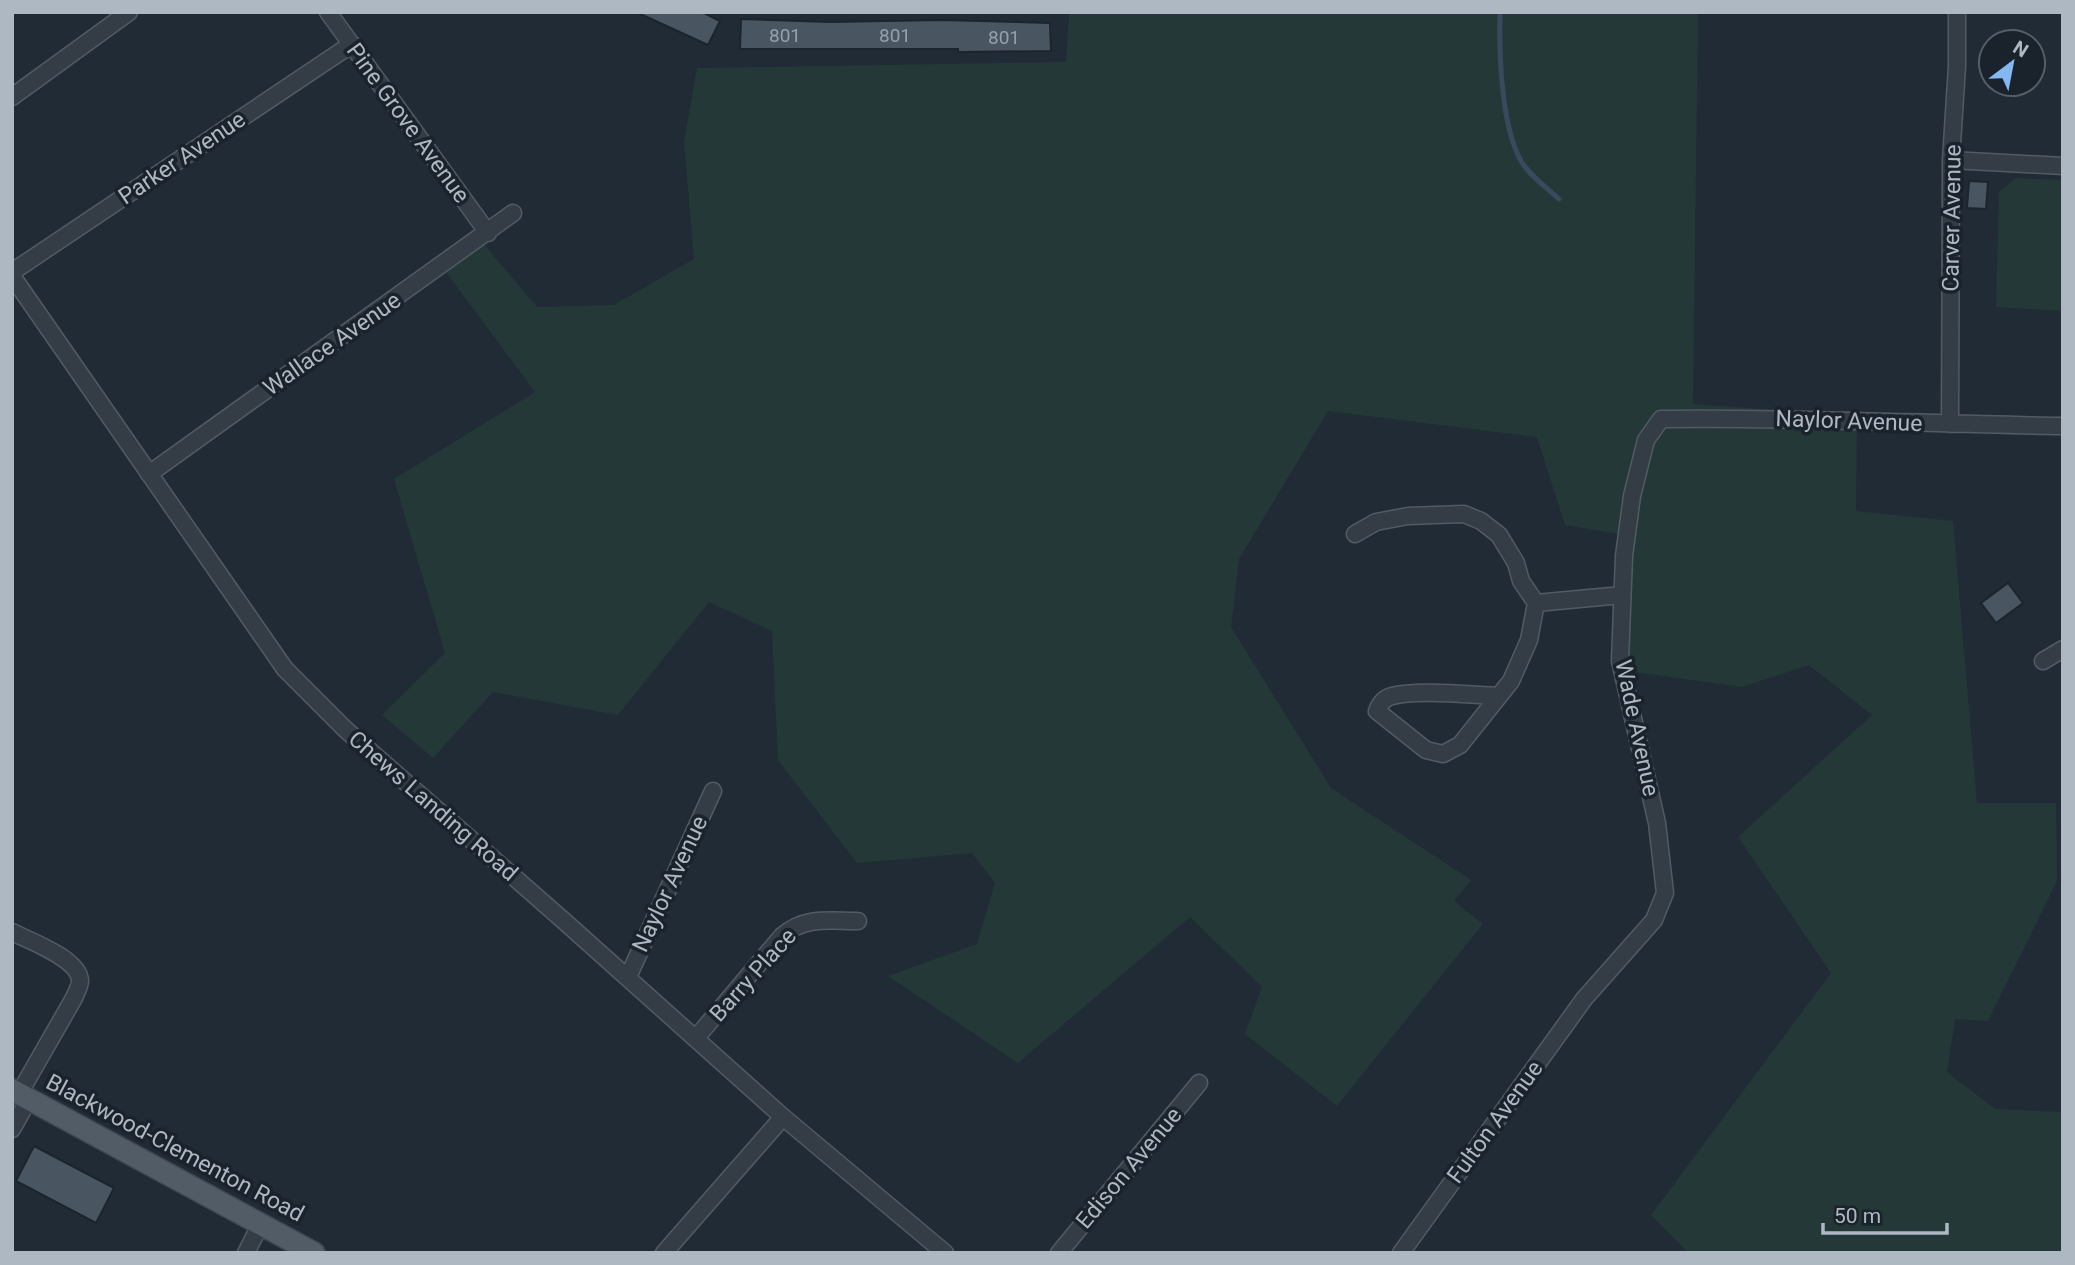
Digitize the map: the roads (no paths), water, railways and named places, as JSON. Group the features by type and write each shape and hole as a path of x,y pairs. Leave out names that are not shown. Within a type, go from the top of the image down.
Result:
{"main road":[{"name":"Blackwood-Clementon Road","path":"20,1094 314,1253"}],"street":[{"path":"12,97 129,12"},
{"name":"Pine Grove Avenue","path":"328,12 488,233"},
{"name":"Carver Avenue","path":"1950,425 1951,160 1958,66 1957,12"},
{"name":"Parker Avenue","path":"12,274 352,44"},
{"path":"1951,160 2063,166"},
{"name":"Wallace Avenue","path":"149,474 513,213"},
{"name":"Chews Landing Road","path":"12,274 285,668 346,730 783,1117 945,1253"},
{"name":"Naylor Avenue","path":"1646,440 1661,419 1756,418 2063,426"},
{"name":"Wade Avenue","path":"1590,992 1654,920 1665,893 1657,823 1620,661 1624,556 1632,496 1646,440"},
{"path":"1355,534 1376,522 1408,516 1464,514 1482,521 1499,535 1516,563 1521,581 1536,603 1529,640 1511,681 1460,745 1443,754 1426,750 1377,711 1381,702 1391,696 1414,693 1499,696"},
{"path":"1536,603 1622,595"},
{"path":"2043,661 2063,649"},
{"name":"Naylor Avenue","path":"628,977 713,790"},
{"name":"Barry Place","path":"696,1038 793,926 805,922 858,921"},
{"path":"12,932 75,967 80,981 74,998 20,1094 12,1129"},
{"name":"Fulton Avenue","path":"1401,1253 1590,992"},
{"name":"Edison Avenue","path":"1059,1253 1199,1083"},
{"path":"664,1253 783,1117"},
{"path":"246,1253 260,1225"}],"waterway":[{"path":"1500,12 1505,109 1514,146 1529,172 1559,199"}]}
